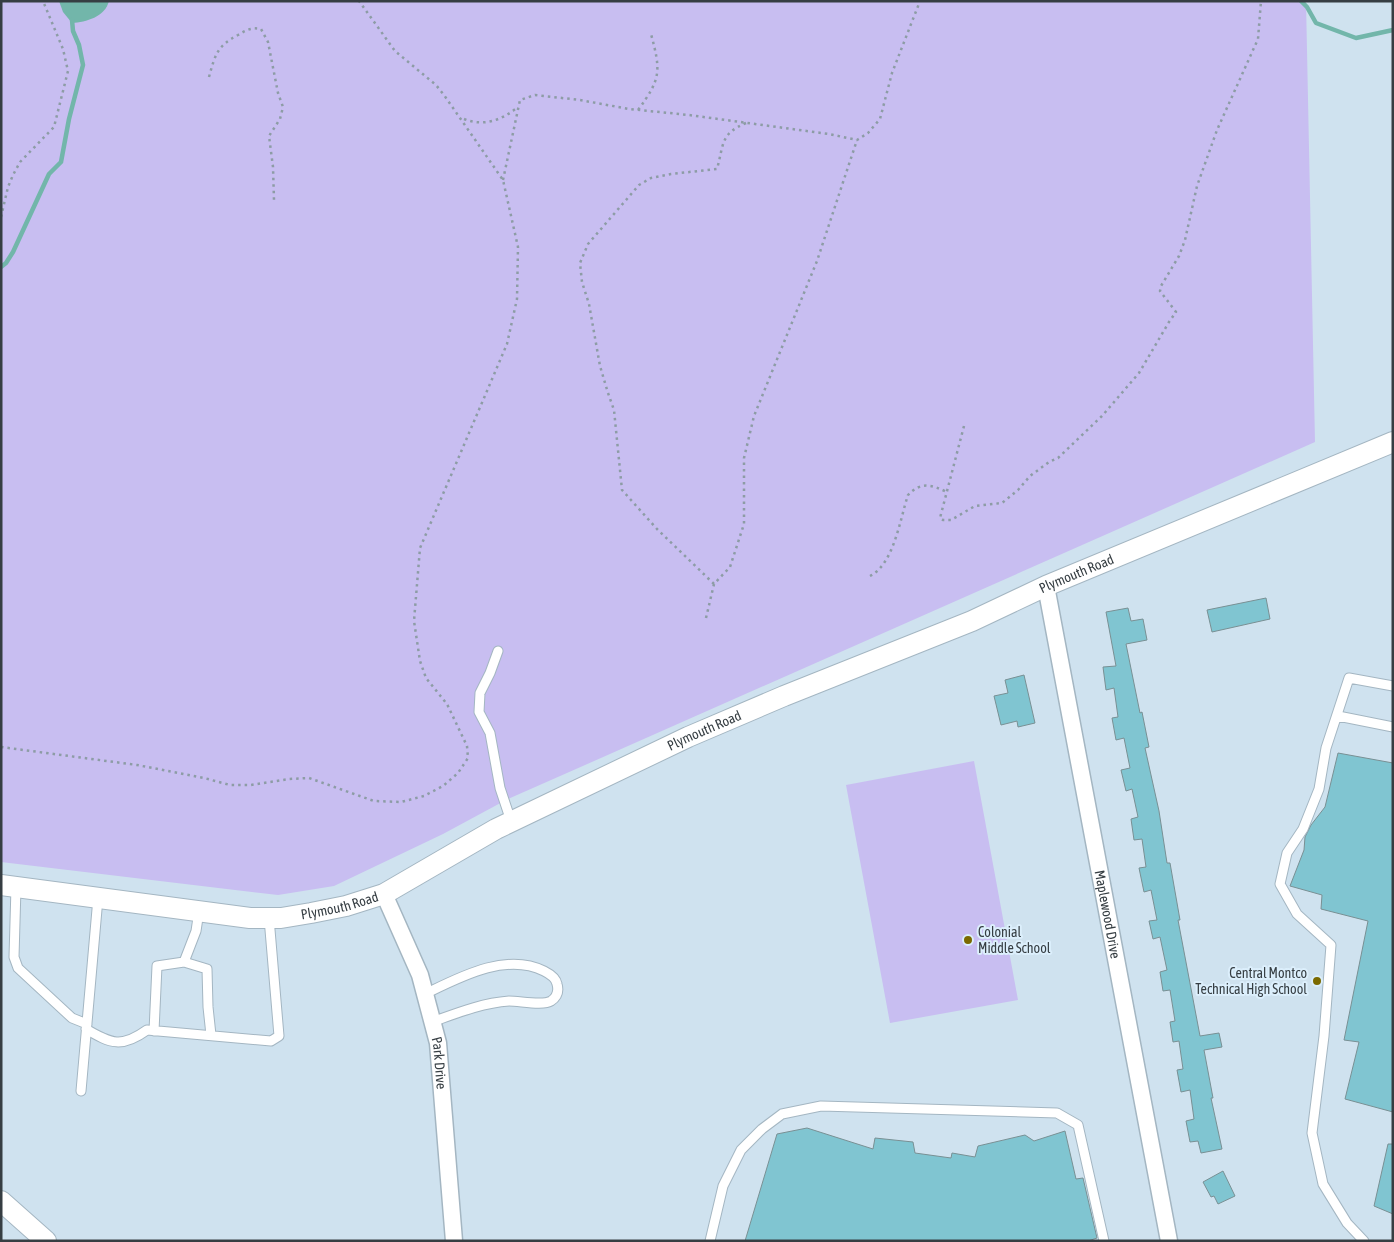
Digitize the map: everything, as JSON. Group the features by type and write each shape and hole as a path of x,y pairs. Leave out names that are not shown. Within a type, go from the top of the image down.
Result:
{"street":[{"name":"Plymouth Road","path":"8,886 250,918 281,918 312,913 346,906 384,894 496,828 688,737 784,696 972,621 1046,586 1393,442"},
{"name":"Maplewood Drive","path":"1046,586 1169,1241"},
{"name":"Park Drive","path":"384,894 420,975 438,1043 454,1241"},
{"path":"1,1201 46,1241"}],"lane":[{"path":"498,651 490,673 480,692 479,712 490,733 500,788 511,821"},
{"path":"1364,1241 1346,1223 1323,1184 1312,1133 1324,1036 1331,945 1297,914 1280,884 1287,853 1303,829 1319,789 1326,748 1349,678 1393,686"},
{"path":"1338,716 1393,727"},
{"path":"8,886 14,957 18,968 72,1018 105,1041 120,1043 136,1038 147,1030 271,1041 279,1036 269,918"},
{"path":"81,1091 98,898"},
{"path":"184,962 196,931 200,911"},
{"path":"154,1030 157,966 184,962 207,969 210,1035"},
{"path":"425,994 459,978 487,968 508,965 536,967 548,973 556,980 558,987 558,992 546,1003 510,1001 472,1008 432,1022"},
{"path":"710,1241 724,1186 741,1150 762,1129 782,1114 821,1106 1057,1113 1078,1125 1104,1241"}],"path":[{"path":"1,217 8,187 20,162 54,127 68,71 63,49 43,1"},
{"path":"1,747 137,765 230,785 251,785 289,778 309,778 374,801 401,802 424,796 443,786 458,773 468,758 467,746 447,704 426,678 420,661 414,621 420,548 507,344 517,299 518,247 503,180 463,119 436,85 395,51 359,1"},
{"path":"706,618 714,584 730,567 744,524 744,458 754,416 811,276 857,140 868,133 880,119 892,73 920,1"},
{"path":"964,426 940,518 942,520 952,520 975,506 1002,503 1018,490 1030,476 1049,462 1058,458 1102,416 1139,373 1176,312 1160,291 1161,286 1179,256 1185,240 1197,186 1217,130 1258,39 1261,1"},
{"path":"209,77 214,58 224,42 253,28 261,29 268,42 278,93 283,107 280,120 269,136 273,167 274,200"},
{"path":"638,110 658,79 658,65 651,34"},
{"path":"503,180 520,100 535,94 638,110 829,134 857,140"},
{"path":"463,119 475,123 498,120 518,107"},
{"path":"714,584 657,529 622,490 614,410 600,366 589,304 582,282 580,263 588,244 639,185 652,178 671,174 717,169 726,135 734,128 746,123"},
{"path":"870,576 876,573 884,564 893,544 908,495 913,489 921,485 929,485 947,492"}],"shaded area":[{"path":"1,1 1306,1 1315,442 506,800 443,834 334,886 278,895 1,862"},
{"path":"59,1 109,1 104,11 94,18 72,23 63,12"},
{"path":"974,761 1018,1000 890,1023 846,785"}],"building":[{"path":"1266,598 1270,619 1212,632 1207,610"},
{"path":"1128,608 1131,621 1143,619 1147,640 1126,644 1149,747 1145,748 1159,811 1167,863 1170,863 1180,920 1178,920 1200,1036 1219,1033 1222,1047 1204,1050 1213,1098 1211,1098 1222,1149 1201,1153 1198,1141 1190,1142 1186,1121 1194,1119 1190,1090 1181,1092 1177,1070 1183,1069 1179,1041 1173,1042 1170,1022 1175,1021 1170,990 1163,991 1160,972 1167,970 1160,937 1153,939 1149,921 1157,920 1151,890 1144,892 1139,868 1146,867 1142,839 1134,840 1131,819 1138,817 1132,789 1126,791 1121,770 1130,768 1124,738 1116,740 1112,718 1118,717 1114,688 1106,690 1103,667 1116,666 1106,612"},
{"path":"1024,675 1035,723 1018,727 1017,721 1001,725 994,696 1008,693 1005,680"},
{"path":"1338,753 1393,763 1393,1112 1345,1099 1359,1042 1344,1040 1368,921 1321,909 1322,895 1290,886 1304,850 1305,837 1311,825 1325,807"},
{"path":"807,1128 873,1149 875,1138 913,1142 915,1153 951,1158 952,1153 975,1157 978,1146 1025,1135 1034,1141 1065,1131 1076,1179 1083,1178 1097,1238 1088,1241 745,1241 777,1134"},
{"path":"1388,1144 1393,1144 1393,1214 1374,1206"},
{"path":"1223,1171 1235,1196 1218,1204 1214,1196 1211,1197 1203,1182"}],"waterway":[{"path":"1301,1 1307,7 1316,23 1356,38 1393,30"},
{"path":"1,267 13,252 49,174 61,162 69,119 83,65 79,45 73,31 72,20"}],"place":[{"name":"Colonial Middle School","path":"968,940"},
{"name":"Central Montco Technical High School","path":"1317,981"}]}
